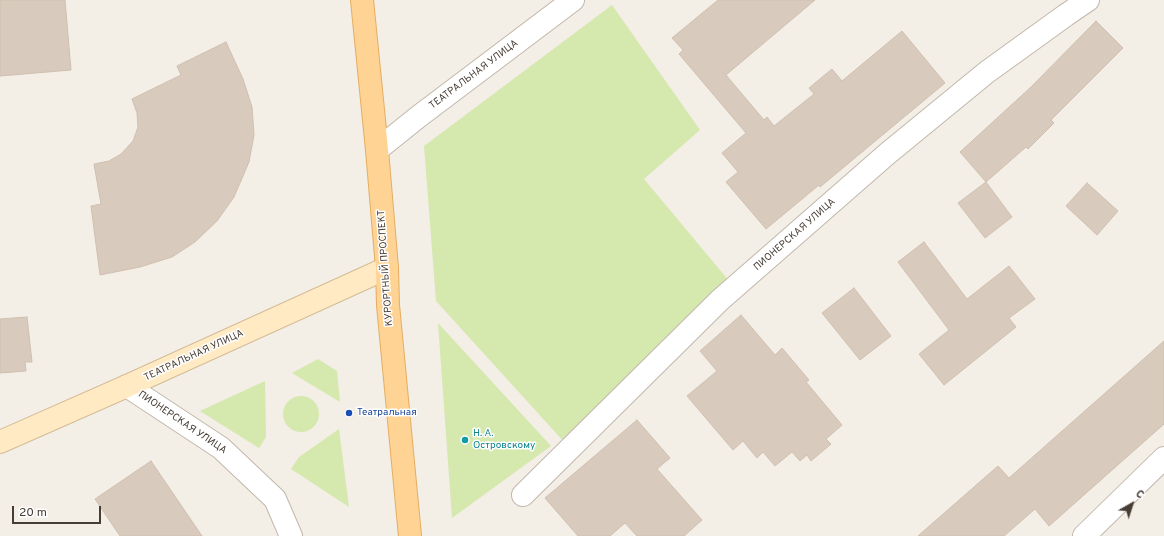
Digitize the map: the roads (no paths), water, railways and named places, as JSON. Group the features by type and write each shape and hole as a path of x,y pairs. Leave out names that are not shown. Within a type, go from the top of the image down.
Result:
{"main road":[{"name":"КУРОРТНЫЙ ПРОСПЕКТ","path":"362,0 377,150 387,268 388,305 410,536"},
{"name":"ТЕАТРАЛЬНАЯ УЛИЦА","path":"0,442 387,268"}],"street":[{"name":"ТЕАТРАЛЬНАЯ УЛИЦА","path":"377,150 573,0"},
{"name":"ПИОНЕРСКАЯ УЛИЦА","path":"523,495 720,300 863,175 987,72 1088,0"},
{"name":"ПИОНЕРСКАЯ УЛИЦА","path":"127,386 221,448 275,499 291,536"},
{"path":"1084,536 1164,458"}],"place":[{"name":"Театральная","path":"349,413"},
{"name":"Н. А. Островскому","path":"465,440"}]}
